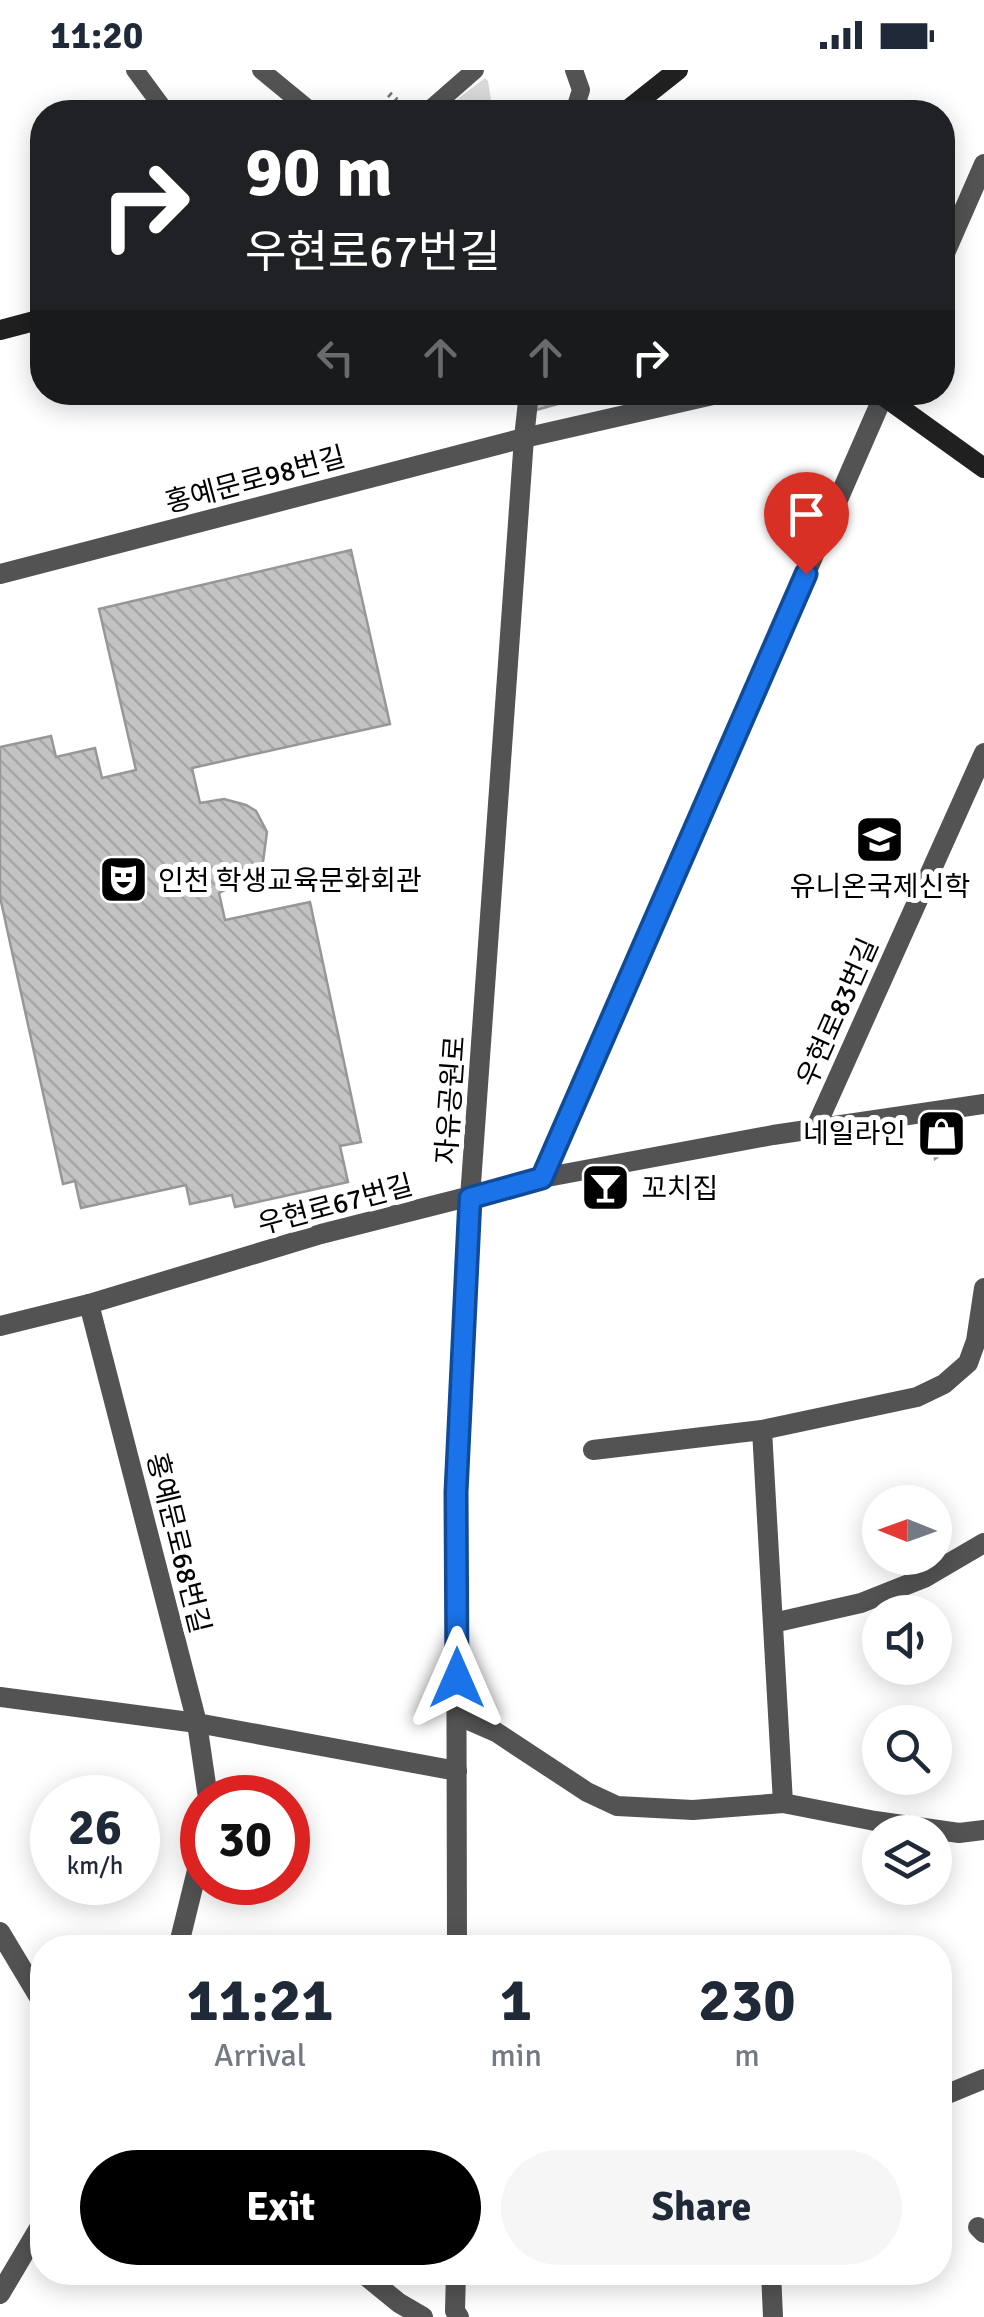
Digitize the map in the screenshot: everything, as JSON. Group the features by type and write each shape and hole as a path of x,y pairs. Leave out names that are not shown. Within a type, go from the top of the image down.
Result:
{"street":[{"path":"640,100 678,70"},
{"path":"955,230 984,164"},
{"path":"0,330 30,322"},
{"name":"자유공원로","path":"457,1935 456,1492 470,1198 528,405"},
{"path":"524,438 669,405"},
{"path":"542,1178 877,405"},
{"path":"897,405 984,468"},
{"name":"홍예문로98번길","path":"0,574 524,438"},
{"name":"우현로83번길","path":"815,1129 984,753"},
{"name":"우현로67번길","path":"0,1326 89,1304 321,1234 542,1178 815,1129 984,1104"},
{"path":"594,1450 762,1430 917,1397 944,1384 968,1363 976,1341 984,1288"},
{"name":"홍예문로68번길","path":"89,1304 197,1723 205,1775"},
{"path":"762,1430 783,1803"},
{"path":"773,1623 861,1603 924,1578 984,1544"},
{"path":"0,1696 197,1723 457,1771"},
{"path":"457,1715 496,1732 588,1792 617,1806 693,1810 783,1803 959,1833 984,1830"},
{"path":"181,1935 189,1905"},
{"path":"0,1932 30,1982"},
{"path":"952,2092 984,2078"},
{"path":"0,2294 30,2243"},
{"path":"377,2285 423,2317"},
{"path":"456,2285 459,2317"},
{"path":"772,2285 773,2317"}],"lane":[{"path":"135,70 157,100"},
{"path":"260,70 297,100"},
{"path":"441,100 476,70"},
{"path":"574,70 580,90 577,100"}],"shaded area":[{"path":"485,78 488,81 491,100 456,100"}],"building":[{"name":"인천 학생교육문화회관","path":"351,550 390,724 192,768 200,803 224,799 246,805 256,811 267,832 263,862 252,877 219,893 225,920 310,902 361,1142 340,1146 348,1182 235,1207 232,1195 190,1204 186,1185 81,1208 75,1181 63,1184 0,897 0,747 51,736 56,757 95,748 102,778 136,770 99,609"},
{"name":"네일라인","path":"949,1118 953,1145 935,1159 930,1121"}],"place":[{"name":"유니온국제신학","path":"880,839"},
{"name":"인천 학생교육문화회관","path":"123,880"},
{"name":"네일라인","path":"941,1133"},
{"name":"꼬치집","path":"606,1188"}],"route":[{"path":"457,1678 456,1492 470,1198 542,1178 806,574"}]}
